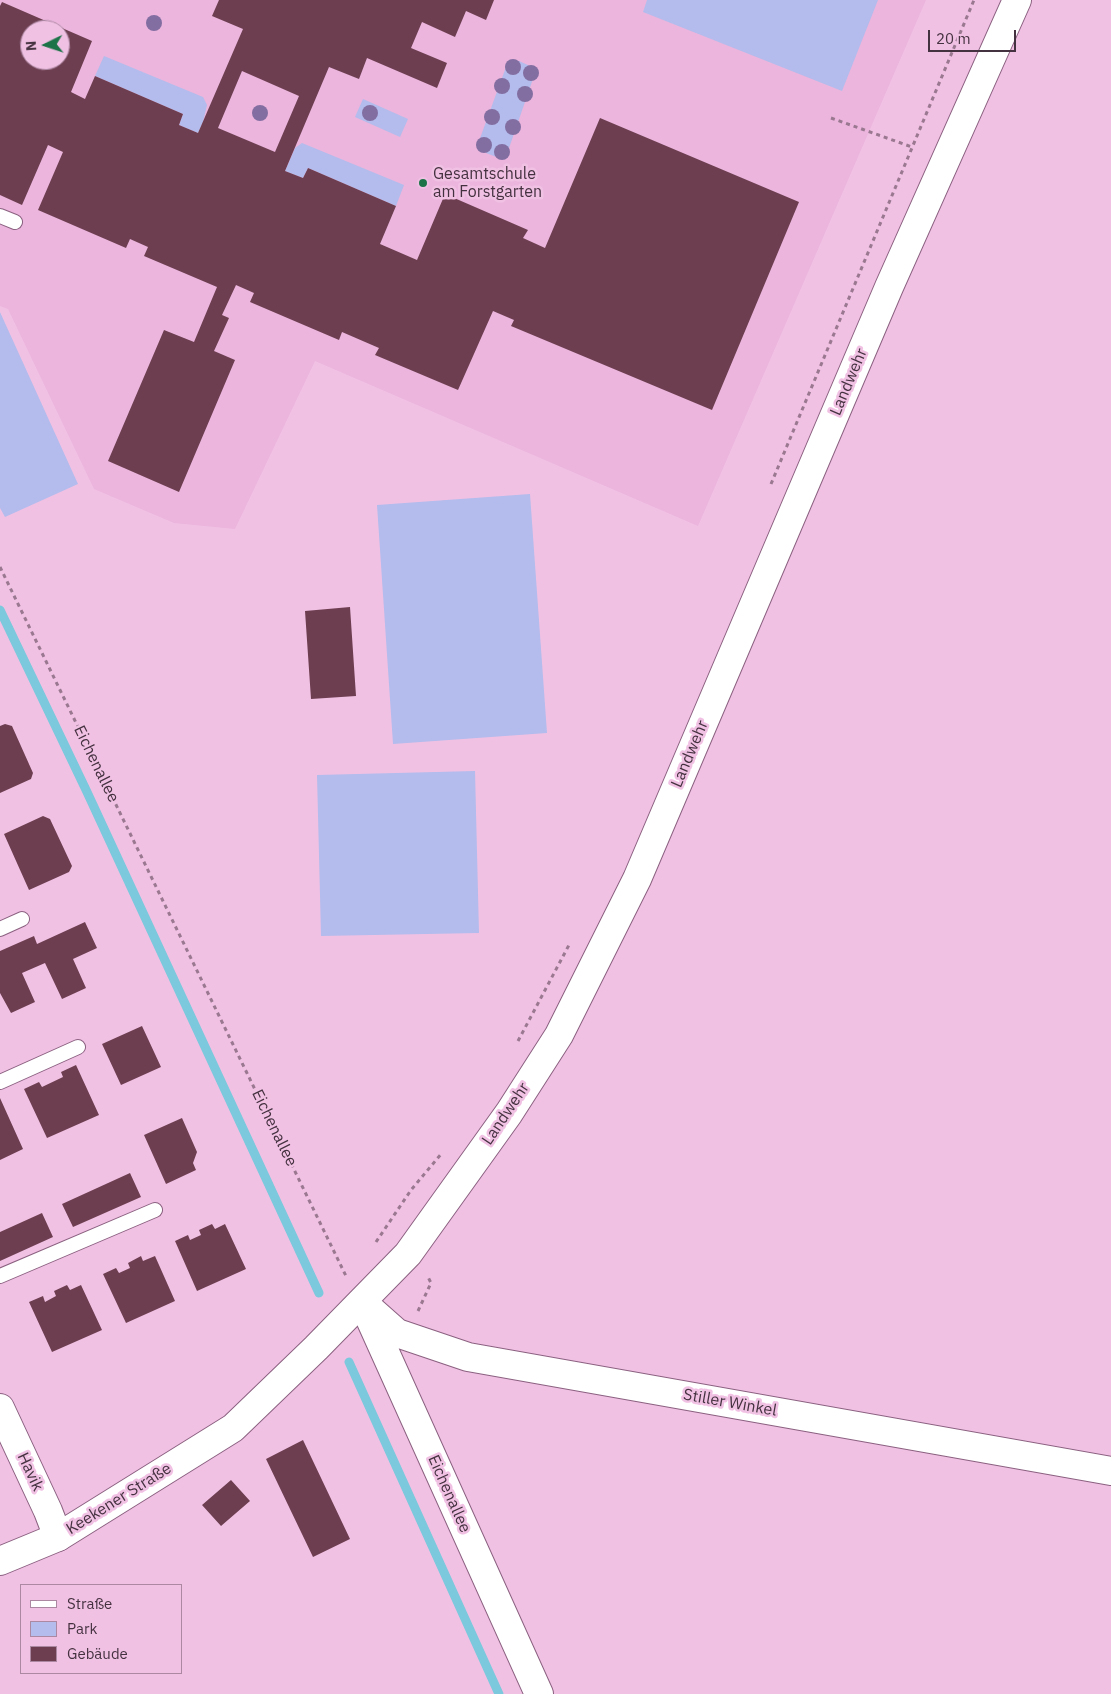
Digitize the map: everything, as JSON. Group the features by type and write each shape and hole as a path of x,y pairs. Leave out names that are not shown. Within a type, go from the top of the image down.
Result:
{"main road":[{"name":"Landwehr","path":"233,1428 362,1302 408,1254 509,1112 558,1035 637,879 889,287 1017,0"},
{"name":"Stiller Winkel","path":"362,1302 398,1334 468,1357 1111,1471"},
{"name":"Eichenallee","path":"362,1302 539,1694"},
{"name":"Havik","path":"0,1408 48,1511 58,1538"},
{"name":"Keekener Straße","path":"0,1561 58,1538 233,1428"}],"lane":[{"path":"0,216 15,222"},
{"path":"0,929 22,919"},
{"path":"0,1082 78,1046"},
{"path":"0,1276 155,1210"}],"path":[{"path":"771,485 974,0"},
{"path":"831,118 912,147"},
{"name":"Eichenallee","path":"0,567 348,1279 354,1271"},
{"path":"515,1048 569,945"},
{"path":"371,1248 383,1234 411,1190 443,1152"}],"shaded area":[{"name":"Gesamtschule am Forstgarten","path":"0,0 926,0 698,526 315,361 235,529 174,523 94,489 8,309 0,306"}],"green space":[{"path":"647,0 878,0 842,91 643,12"},
{"path":"104,56 203,97 207,105 198,133 179,125 183,114 95,76"},
{"path":"519,61 530,66 534,76 508,151 499,158 486,153 479,141 506,67"},
{"path":"363,99 408,119 400,137 355,117"},
{"path":"302,143 404,185 396,206 308,168 303,178 285,171 295,148"},
{"path":"0,312 78,484 5,517 0,508"},
{"path":"530,494 547,733 393,744 377,505"},
{"path":"475,771 479,933 321,936 317,775"}],"building":[{"path":"219,0 494,0 486,20 466,11 455,37 422,22 411,48 447,63 437,88 367,58 359,79 329,67 285,171 303,178 308,168 396,206 380,244 417,260 445,194 528,230 523,238 545,248 600,118 799,202 712,410 511,326 514,320 493,311 458,390 375,355 379,348 342,332 339,340 250,302 254,293 236,285 222,315 229,318 214,351 235,360 179,492 108,461 164,330 194,342 217,287 144,256 148,247 130,239 126,248 38,210 63,152 48,145 22,205 0,195 0,6 2,2 44,20 20,20 20,70 70,70 70,31 92,41 71,92 85,99 95,76 183,114 179,125 198,133 243,29 212,16","holes":["242,71 299,96 275,152 218,128"]},
{"path":"350,607 356,696 311,699 305,611"},
{"path":"5,724 12,726 33,773 31,779 0,793 0,726"},
{"path":"43,816 50,819 72,866 69,872 29,890 4,834"},
{"path":"85,922 97,948 73,959 86,988 62,999 45,963 22,973 35,1002 11,1013 0,993 0,951 34,936 37,944"},
{"path":"142,1026 161,1067 121,1085 102,1044"},
{"path":"76,1065 99,1115 47,1138 24,1089 39,1082 42,1087 63,1077 61,1072"},
{"path":"0,1098 23,1149 0,1160"},
{"path":"182,1118 197,1152 193,1163 196,1170 166,1184 144,1135"},
{"path":"130,1173 141,1197 73,1227 62,1204"},
{"path":"42,1213 53,1237 0,1261 0,1232"},
{"path":"212,1224 215,1229 225,1224 246,1269 197,1291 175,1241 188,1235 190,1240 201,1235 199,1230"},
{"path":"141,1256 143,1261 155,1256 175,1301 126,1323 103,1274 116,1268 119,1273 130,1268 128,1263"},
{"path":"67,1285 70,1290 81,1285 102,1330 52,1352 29,1302 43,1296 45,1302 56,1296 54,1291"},
{"path":"303,1440 350,1539 313,1557 266,1459"},
{"path":"231,1480 250,1501 221,1526 202,1505"}],"waterway":[{"path":"0,610 87,792 319,1293"},
{"path":"349,1362 499,1694"}],"place":[{"name":"Gesamtschule am Forstgarten","path":"423,183"}]}
